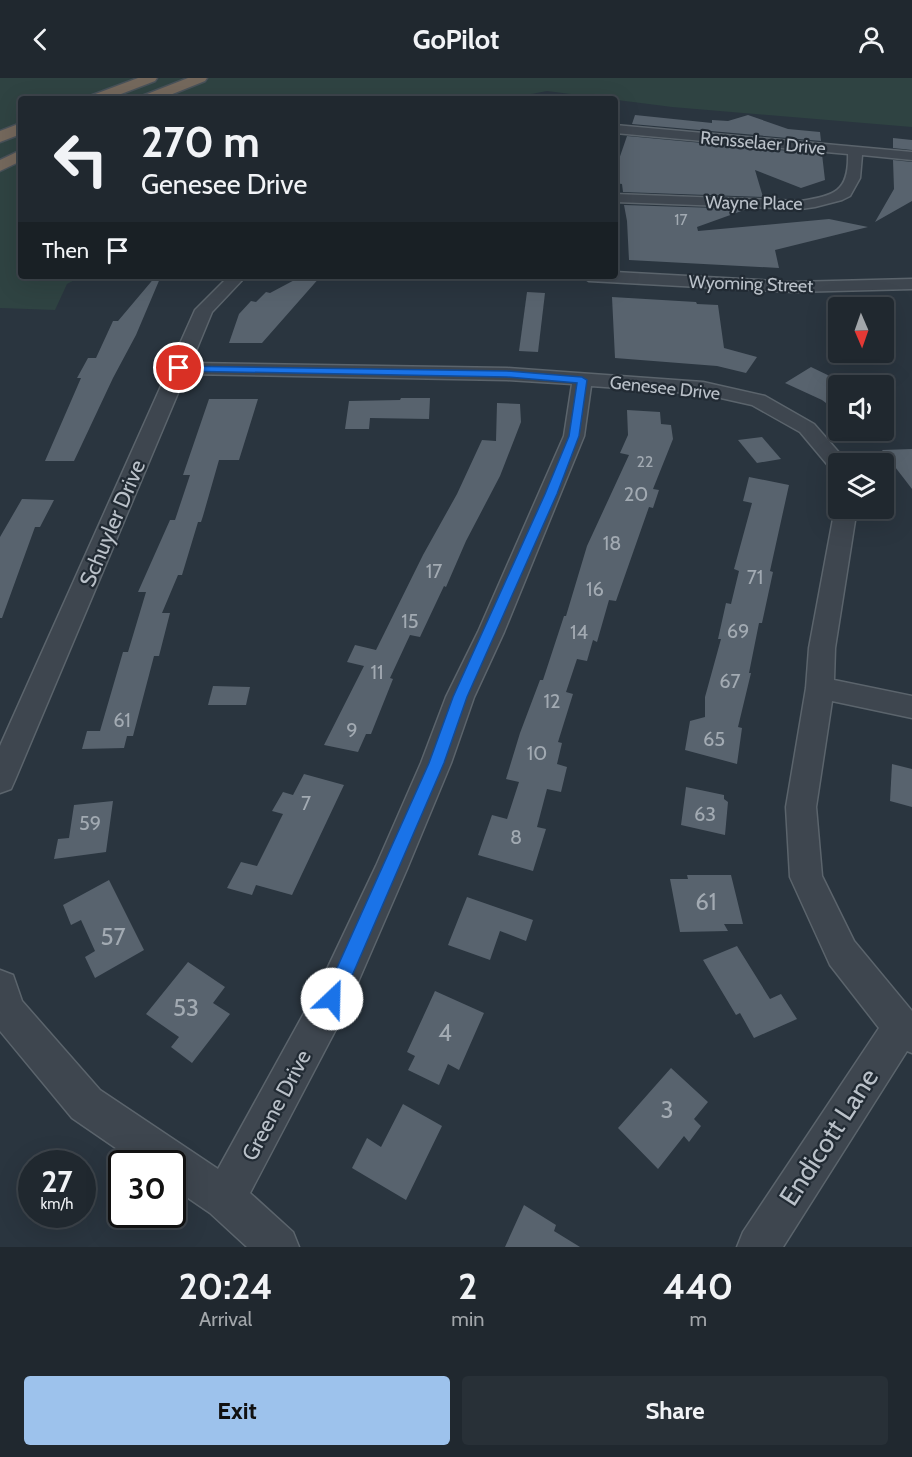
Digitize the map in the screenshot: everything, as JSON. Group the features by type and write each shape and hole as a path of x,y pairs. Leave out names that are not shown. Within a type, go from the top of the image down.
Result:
{"highway":[{"path":"103,96 150,78"},
{"path":"155,96 200,78"},
{"path":"0,136 18,129"},
{"path":"0,166 18,157"}],"street":[{"name":"Rensselaer Drive","path":"618,129 912,156"},
{"name":"Wayne Place","path":"618,198 801,205 831,201 849,189 857,173 855,151"},
{"name":"Wyoming Street","path":"618,278 793,287 912,284"},
{"name":"Schuyler Drive","path":"0,780 204,310 235,279"},
{"name":"Genesee Drive","path":"179,368 507,374 703,388 758,400 807,428 829,453"},
{"name":"Greene Drive","path":"225,1198 332,999 391,869 436,763 460,697 491,632 574,436 582,380"},
{"path":"844,519 822,648 820,688 801,807 806,877 842,953 907,1030"},
{"path":"820,688 912,708"},
{"path":"0,988 8,1012 86,1104 225,1198 278,1247"},
{"name":"Endicott Lane","path":"758,1247 907,1030"}],"green space":[{"path":"0,78 143,78 93,96 18,96 18,123 0,131"},
{"path":"160,78 194,78 146,96 110,96"},
{"path":"208,78 912,78 912,127 672,107 618,100 618,96 586,96 547,91 521,96 162,96"},
{"path":"18,132 18,153 0,162 0,140"},
{"path":"18,161 18,279 76,279 67,284 55,310 0,308 0,170"}],"building":[{"path":"635,115 712,123 712,120 728,121 748,115 788,129 820,132 821,141 632,124"},
{"path":"627,136 822,154 825,180 801,188 755,170 763,197 623,192 622,184 618,183 618,162"},
{"path":"893,138 912,140 912,150 893,148"},
{"path":"893,160 912,162 912,201 875,222 894,189"},
{"path":"624,205 747,209 697,227 698,231 829,219 868,227 775,250 779,268 629,260"},
{"path":"153,279 160,279 136,335 74,461 45,461 81,378 77,378 88,358 96,358 113,321 118,321"},
{"path":"296,279 318,279 262,343 229,343 239,314 251,301 256,302 266,292 270,293"},
{"path":"527,292 545,293 538,352 519,351"},
{"path":"612,297 718,305 724,348 757,357 746,373 717,366 615,358"},
{"path":"811,367 828,375 828,404 822,400 785,383"},
{"path":"401,398 430,398 429,419 370,418 369,429 345,429 349,401 400,400"},
{"path":"209,399 258,399 239,460 219,460 203,516 201,522 198,522 182,575 178,575 162,613 170,613 159,656 154,656 133,736 127,736 124,748 82,749 87,731 100,731 123,652 128,652 146,592 138,592 170,520 175,520 190,475 183,475"},
{"path":"497,403 520,404 521,422 500,476 466,541 446,587 444,586 420,637 410,635 390,678 393,679 371,734 366,734 358,752 324,745 364,666 347,662 355,645 376,650 423,555 457,494 482,440 496,441"},
{"path":"627,410 660,412 661,424 671,425 673,439 653,489 659,490 653,508 649,507 616,601 609,600 597,642 593,640 587,661 577,659 566,692 573,694 558,742 562,743 557,764 567,767 561,792 547,789 537,827 546,829 533,871 478,855 492,815 507,819 519,782 506,779 520,733 540,680 543,680 564,616 566,616 587,546 629,455 620,453 628,435"},
{"path":"762,437 781,459 757,463 738,440"},
{"path":"912,449 912,489 894,466 894,453 884,453 882,450"},
{"path":"749,477 789,485 770,571 773,572 762,623 759,623 749,673 751,673 738,727 742,728 737,764 685,750 690,721 705,717 705,697 721,639 718,639 726,603 731,604 739,571 734,569 752,503 743,501"},
{"path":"22,499 54,500 40,527 35,527 2,618 0,618 0,537"},
{"path":"213,686 250,687 246,705 208,705"},
{"path":"892,764 912,769 912,807 890,801"},
{"path":"304,774 344,785 292,895 256,885 252,895 227,888 241,862 257,866 283,814 272,811 283,792 293,795"},
{"path":"686,787 724,795 724,799 728,802 725,835 681,825"},
{"path":"113,801 106,852 54,859 58,839 69,838 74,805"},
{"path":"687,875 731,875 743,924 724,924 728,931 680,932 670,879 688,879"},
{"path":"109,880 144,950 95,978 85,957 95,951 81,920 71,925 63,905"},
{"path":"467,897 533,920 526,941 500,931 490,960 448,945"},
{"path":"737,946 770,999 781,994 797,1019 754,1038 740,1013 736,1015 703,960"},
{"path":"188,962 225,987 213,1003 230,1014 192,1063 171,1047 179,1037 146,1014"},
{"path":"435,991 484,1013 459,1070 448,1064 439,1085 408,1070 415,1056 407,1052"},
{"path":"671,1068 708,1102 694,1119 701,1126 689,1142 684,1136 658,1169 618,1128"},
{"path":"403,1104 442,1126 406,1200 352,1168 367,1138 381,1147"},
{"path":"524,1205 556,1225 554,1231 580,1247 505,1247"}],"route":[{"path":"179,368 507,374 582,380 574,436 551,494 460,697 436,763 332,999"}]}
